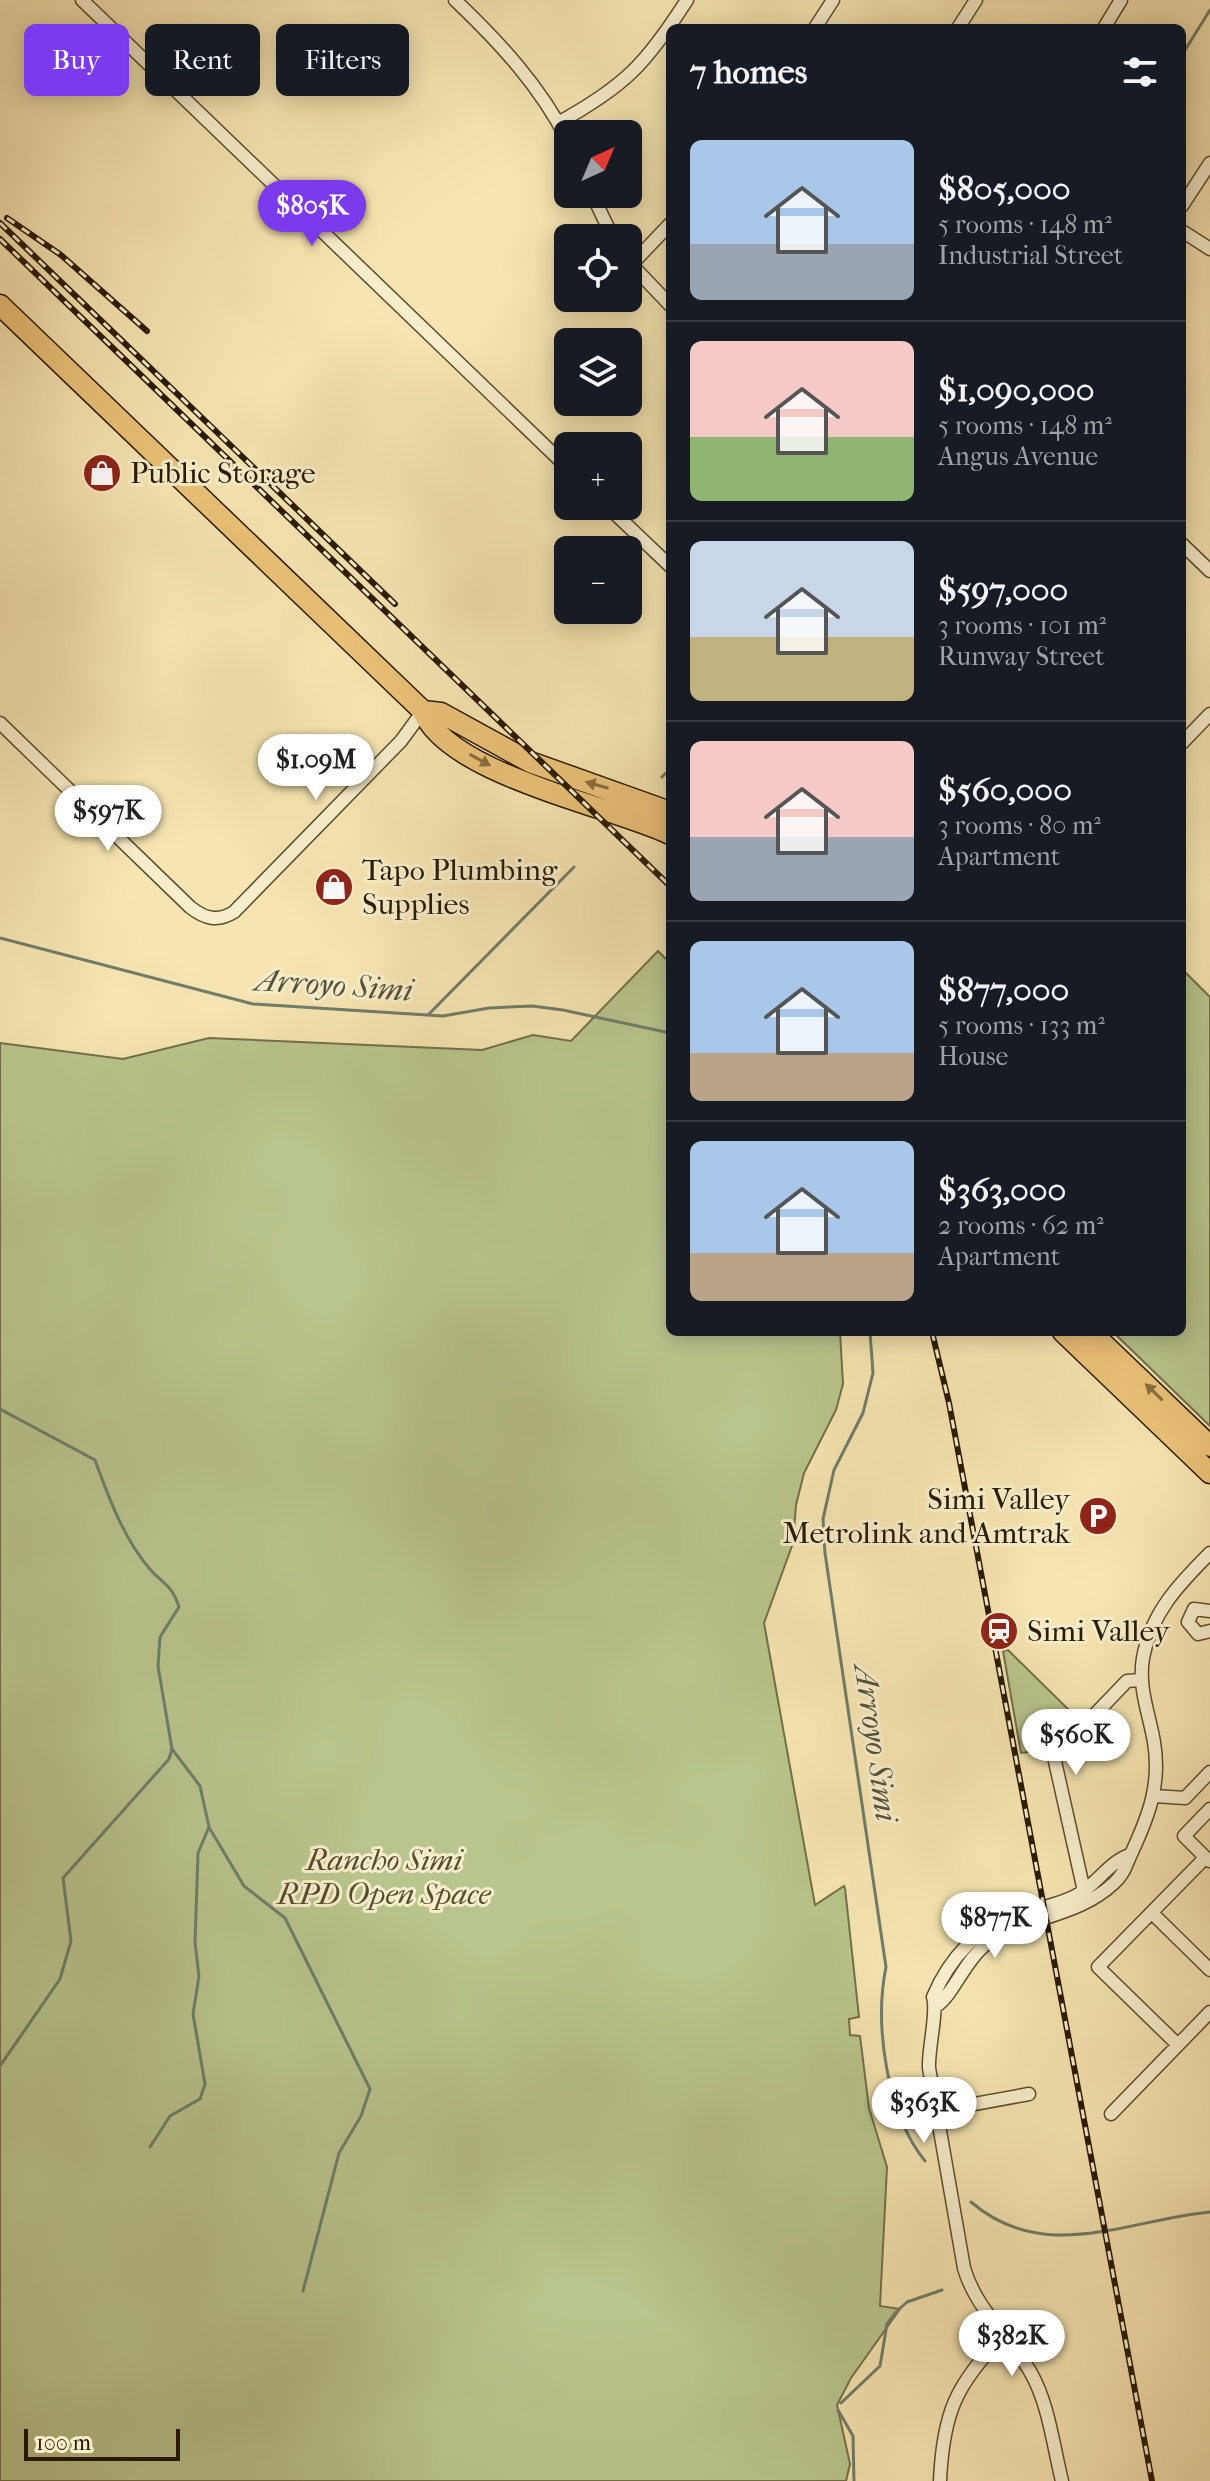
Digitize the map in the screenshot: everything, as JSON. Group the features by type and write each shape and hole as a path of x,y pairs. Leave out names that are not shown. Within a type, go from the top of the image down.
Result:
{"main road":[{"path":"0,305 423,711 430,728 520,780 666,833"},
{"path":"423,711 441,713 530,762 666,811"},
{"path":"1067,1336 1210,1473"},
{"path":"1095,1336 1210,1446"}],"street":[{"path":"82,0 554,455"},
{"path":"455,0 515,61 556,120"},
{"path":"672,24 687,0"},
{"path":"818,24 833,0"},
{"path":"961,24 976,0"},
{"path":"1106,24 1121,0"},
{"path":"563,120 598,101 635,73 666,33"},
{"path":"1186,200 1210,163"},
{"path":"642,251 666,228"},
{"path":"1186,234 1210,249"},
{"path":"642,276 666,301"},
{"path":"622,520 666,562"},
{"path":"1186,548 1210,571"},
{"path":"0,723 198,914 218,919 234,912 401,741 423,711"},
{"path":"1186,739 1210,714"},
{"path":"936,2006 944,2001 964,1966 983,1946 1003,1933 1065,1913 1093,1899 1123,1874 1145,1826 1154,1796 1156,1762 1141,1680 1148,1637 1171,1593 1210,1553"},
{"path":"1171,1593 1191,1612"},
{"path":"1209,1633 1198,1634 1191,1630 1188,1619 1191,1612 1202,1608 1210,1611"},
{"path":"1084,1891 1054,1757 1127,1681 1141,1680"},
{"path":"1154,1796 1185,1798 1210,1772"},
{"path":"1178,2045 1098,1967 1208,1860 1184,1836 1210,1809"},
{"path":"1062,2481 1042,2396 1024,2363 976,2299 967,2278 936,2111 928,2046 936,2006 933,1997 943,1975 964,1948 988,1928 1084,1891 1120,1858 1130,1855"},
{"path":"1152,1913 1210,1970"},
{"path":"1111,2114 1210,2012"},
{"path":"936,2111 1029,2094"},
{"path":"940,2481 941,2448 957,2390 1003,2336"}],"green space":[{"name":"Rancho Simi RPD Open Space","path":"658,951 666,959 666,1336 840,1336 843,1384 836,1410 804,1473 796,1505 793,1543 764,1623 815,1905 845,1888 859,2017 849,2019 850,2035 860,2036 869,2108 887,2167 880,2306 900,2309 851,2378 837,2405 850,2464 846,2481 0,2481 0,1043 123,1059 209,1038 482,1050 533,1035 571,1041"},
{"path":"1186,973 1210,997 1210,1426 1117,1336 1186,1336"},
{"path":"1008,1650 1073,1714 1037,1751 1021,1753 1003,1651"}],"waterway":[{"path":"1186,49 1210,10"},
{"path":"662,777 666,773"},
{"path":"428,1015 574,867"},
{"name":"Arroyo Simi","path":"0,938 253,1004 443,1016 489,1008 532,1006 666,1032"},
{"name":"Arroyo Simi","path":"870,1336 873,1373 863,1413 834,1470 823,1519 825,1553 886,1967 882,2016 887,2068 901,2119 925,2161"},
{"path":"0,1409 95,1460 124,1531 140,1557 170,1589 179,1607 160,1637 158,1666 172,1749 200,1786 209,1827 198,1853 195,1943 199,1976 193,2014 205,2084 200,2099 170,2116 150,2147"},
{"path":"0,2066 60,1979 71,1941 63,1878 169,1759 172,1749"},
{"path":"210,1829 244,1886 285,1918 370,2089 361,2116 339,2153 303,2291"},
{"name":"Arroyo Simi","path":"971,2202 999,2221 1027,2231 1057,2235 1087,2234 1210,2212"},
{"path":"841,2403 880,2366 887,2324 897,2311 907,2302 942,2290"},
{"path":"838,2410 853,2436 854,2481"}],"railway":[{"path":"7,218 61,255 147,331"},
{"path":"0,223 395,604"},
{"path":"0,239 666,882"},
{"path":"933,1336 949,1403 1152,2481"}],"place":[{"name":"Public Storage","path":"102,473"},
{"name":"Tapo Plumbing Supplies","path":"334,887"},
{"name":"Simi Valley Metrolink and Amtrak","path":"1098,1516"},
{"name":"Simi Valley","path":"999,1631"}]}
